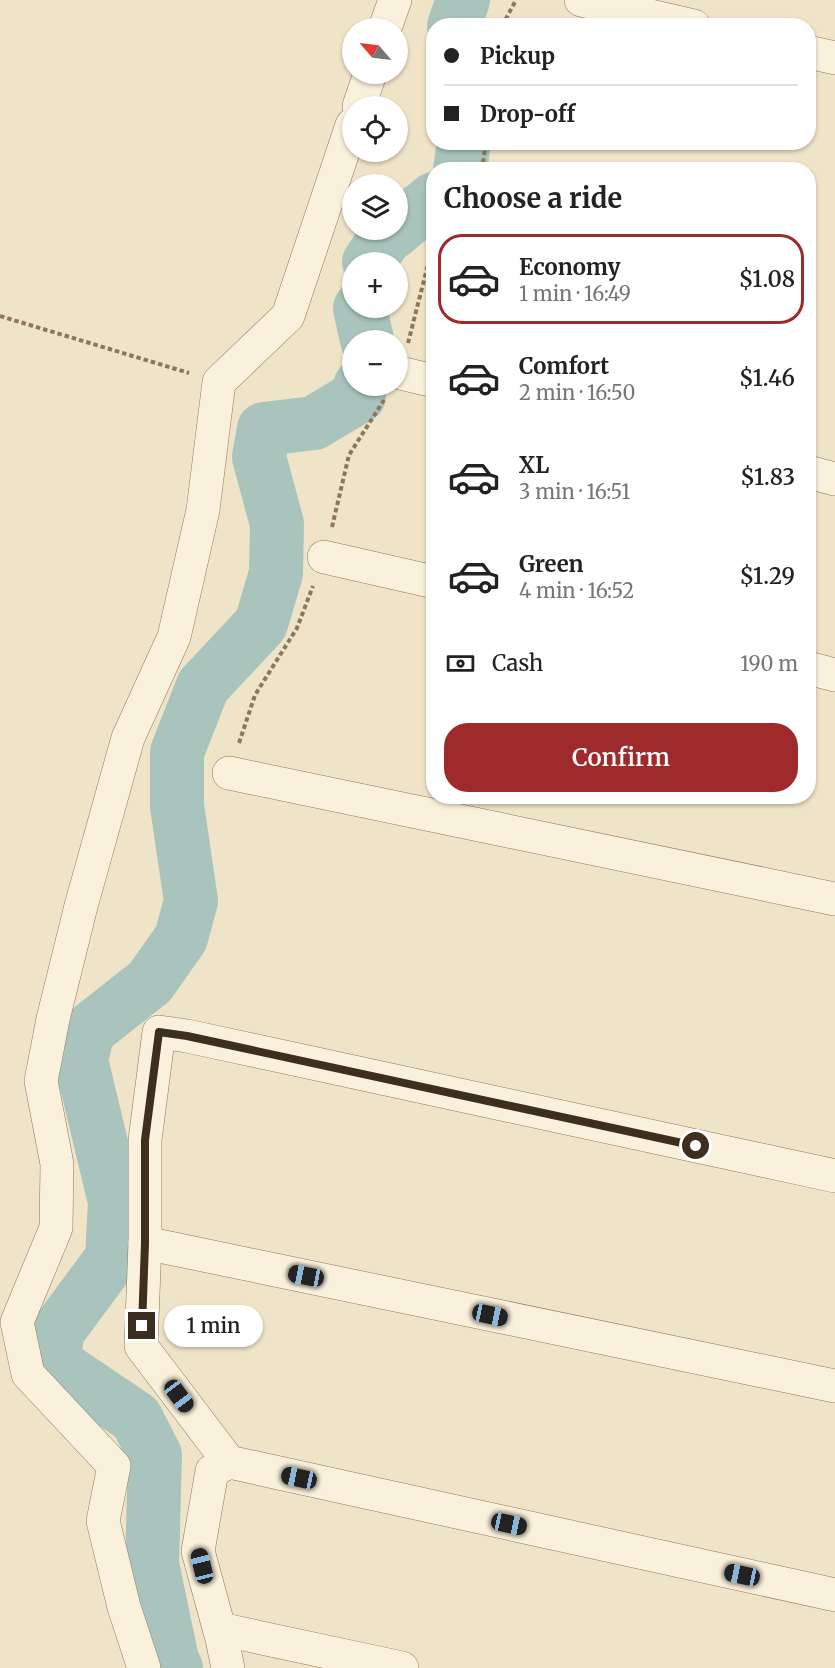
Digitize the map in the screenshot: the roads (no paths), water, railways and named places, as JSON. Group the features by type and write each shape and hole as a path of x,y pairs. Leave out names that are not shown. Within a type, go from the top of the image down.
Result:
{"street":[{"path":"388,18 394,0"},
{"path":"581,0 659,18"},
{"path":"816,54 835,58"},
{"path":"144,1668 124,1607 102,1521 114,1466 28,1374 17,1322 56,1228 57,1164 41,1081 53,1019 81,906 128,738 174,637 203,510 219,382 288,316 342,155"},
{"path":"408,375 426,379"},
{"path":"816,474 835,479"},
{"path":"324,557 426,580"},
{"path":"816,670 835,675"},
{"path":"229,773 835,900"},
{"path":"835,1176 159,1032 145,1140 145,1243 141,1347 229,1462 835,1595"},
{"path":"145,1243 835,1386"},
{"path":"228,1668 220,1629 198,1551 212,1472 229,1462"},
{"path":"220,1629 402,1668"}],"waterway":[{"path":"457,18 463,0"},
{"path":"461,162 463,150"},
{"path":"408,220 426,205"},
{"path":"376,252 384,240"},
{"path":"362,318 365,330"},
{"path":"176,1668 172,1660 152,1564 155,1455 136,1418 53,1362 58,1331 112,1258 115,1202 81,1060 88,1031 150,982 181,938 191,901 177,806 177,752 203,686 261,624 276,573 277,524 259,457 264,429 314,423 359,396"}]}
